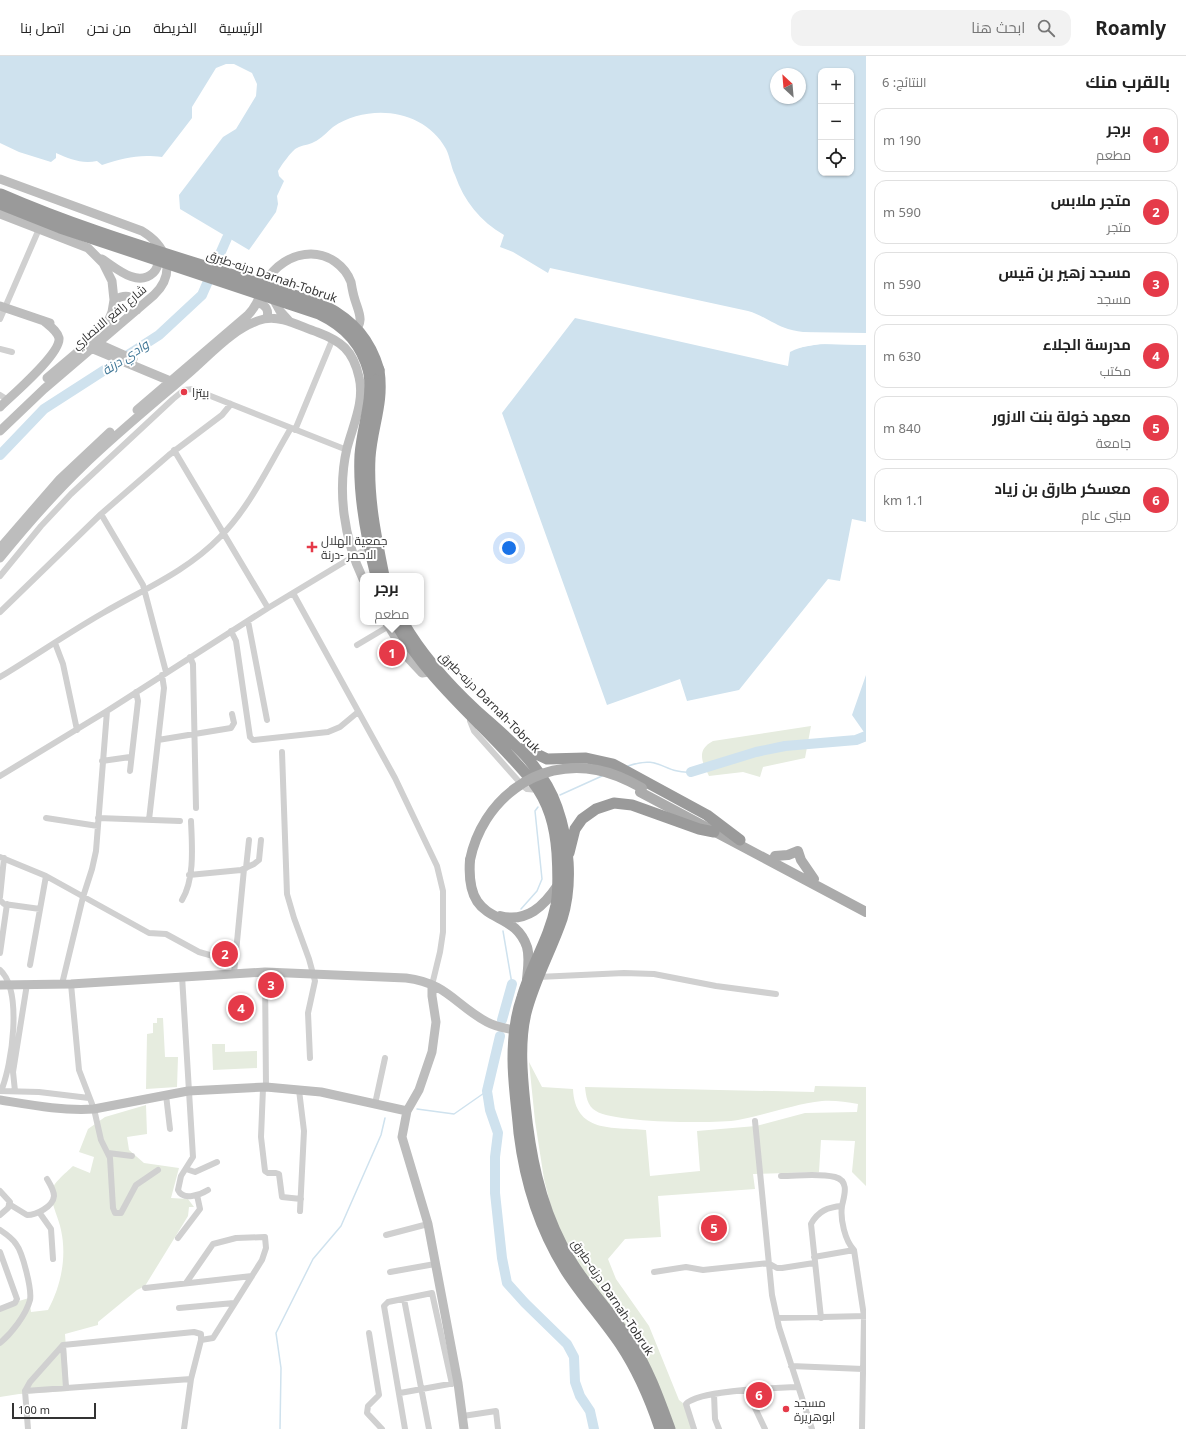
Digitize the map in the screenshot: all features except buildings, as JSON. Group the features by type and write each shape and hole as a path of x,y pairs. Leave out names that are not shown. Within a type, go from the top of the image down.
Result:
{"highway":[{"name":"درنه-طبرق Darnah-Tobruk","path":"0,197 326,306 345,318 359,331 373,351 374,372 380,403 371,445 370,472 372,511 383,573"},
{"name":"درنه-طبرق Darnah-Tobruk","path":"374,372 361,443 360,472 363,512 375,573"},
{"name":"درنه-طبرق Darnah-Tobruk","path":"391,625 429,672 525,772 539,790 551,815 558,885 556,904 549,930 526,984 514,1030 513,1059 515,1101 524,1168 535,1208 548,1240 565,1270 632,1363 646,1392 660,1429"},
{"name":"درنه-طبرق Darnah-Tobruk","path":"405,625 420,648 441,674 476,710 533,764 552,794 561,821 568,860 569,877 562,916 538,977 525,1021 522,1063 528,1127 541,1193 553,1225 573,1265 628,1337 645,1367 670,1429"},
{"path":"509,740 535,755 547,759 586,758 613,764 711,818 740,840"},
{"path":"568,860 578,824 591,812 607,804 620,803 632,805 699,829 714,832"}],"main road":[{"path":"526,984 528,962 527,948 521,936 512,926 488,914 477,902 470,885 472,860 482,833 492,817 511,796 535,781 560,774 587,773 613,779 641,790 775,856 866,908"},
{"path":"641,790 714,832 772,861 866,912"},
{"path":"775,856 798,852 801,860 814,879"},
{"path":"472,860 473,879 478,897 488,909 501,916 514,918 535,912 546,903 558,885"}],"street":[{"name":"شارع رافع الانصاري","path":"0,180 142,231 156,241 166,258 165,278 158,292 97,347 33,399 0,431"},
{"path":"0,214 88,248 99,257 131,277 138,279 146,278 152,274 158,265 156,241"},
{"path":"0,319 3,307 39,229"},
{"path":"0,548 30,512 74,466 248,315 258,303 265,283 272,272 281,264 298,256 310,254 321,255 339,264 349,278 361,319 358,327 349,336 333,338"},
{"path":"0,423 40,384 99,334 110,318 114,300 110,275 99,257"},
{"path":"265,283 275,304 291,323"},
{"path":"114,300 123,295 130,296 134,300 137,310"},
{"path":"258,303 267,309 267,318"},
{"path":"0,407 4,397 45,364 57,350 59,342 56,332 45,322 3,307"},
{"path":"0,558 43,507 173,379 235,334 259,321 267,318 277,318 333,338 342,344 356,365 361,390 357,416 347,450 343,503 345,523 354,556 361,573"},
{"path":"0,677 102,613 189,564 224,533 246,504 293,429 333,338"},
{"path":"97,347 173,379"},
{"path":"0,349 12,352"},
{"path":"0,576 41,526 71,494 184,390 195,390 347,450"},
{"path":"0,612 101,514 174,450 222,415 231,404"},
{"path":"174,450 268,608"},
{"path":"101,514 141,579 145,590 164,674 164,688 149,820"},
{"path":"0,776 77,730 292,593 369,547"},
{"path":"292,593 408,804 430,848 440,875 443,891 443,932 433,999 436,1022 432,1052 419,1090 407,1111 402,1130 403,1142 419,1188 428,1224 455,1383"},
{"path":"248,621 267,720"},
{"path":"357,645 388,625"},
{"path":"231,631 236,641 250,737 253,740 328,732 340,727 358,712"},
{"path":"55,643 63,664 77,730"},
{"path":"190,657 193,664 196,808"},
{"path":"130,771 130,757 138,701 136,692"},
{"path":"106,711 96,851 92,869 82,897 67,984 80,1070 94,1109 101,1140 111,1161 113,1210 116,1214 123,1212 136,1185 158,1170"},
{"path":"158,740 231,728 234,723 232,714"},
{"path":"282,752 287,894 309,959 315,985 308,1016 310,1058"},
{"path":"102,761 130,757"},
{"path":"46,818 98,826"},
{"path":"98,818 180,821"},
{"path":"182,900 187,889 192,860 191,821"},
{"path":"234,973 248,840"},
{"path":"190,875 245,869 258,862 261,840"},
{"path":"0,897 2,857 46,876 149,933 166,934 200,952 234,962"},
{"path":"30,965 46,876"},
{"path":"0,900 2,903 40,909"},
{"path":"0,953 7,904"},
{"path":"0,970 14,1020 7,1072 0,1094"},
{"path":"4,984 67,984 265,972 406,978 436,986 487,1022 514,1030"},
{"path":"265,972 264,1088 261,1137 265,1171 268,1173 279,1174 282,1197 300,1199"},
{"path":"538,977 624,973 654,974 716,986 776,994"},
{"path":"182,976 193,1157 179,1180 178,1192 184,1196 197,1195 208,1190"},
{"path":"0,979 4,984"},
{"path":"15,1091 13,1072 27,984"},
{"path":"375,1104 385,1058"},
{"path":"0,1094 62,1110 94,1109 188,1091 264,1088 321,1092 407,1111"},
{"path":"299,1090 304,1131 300,1211"},
{"path":"0,1094 15,1091 38,1092 89,1098"},
{"path":"166,1095 170,1129"},
{"path":"755,1121 768,1263 777,1318 797,1387 812,1429"},
{"path":"108,1154 132,1156"},
{"path":"186,1169 195,1172 217,1162"},
{"path":"781,1176 815,1175 835,1177 841,1180 845,1189 846,1195 842,1206 847,1240 854,1250 865,1316 862,1429"},
{"path":"0,1191 9,1199 9,1204 24,1215 30,1215 39,1212 53,1201 53,1191 47,1179"},
{"path":"178,1238 200,1209 197,1195"},
{"path":"0,1215 9,1204"},
{"path":"821,1318 811,1224 824,1209 842,1206"},
{"path":"39,1212 51,1229 53,1259"},
{"path":"386,1235 428,1224"},
{"path":"0,1230 13,1240 19,1250 30,1296 28,1306 21,1317 0,1343"},
{"path":"186,1283 213,1244 236,1238 264,1237 266,1243 264,1254 215,1337 210,1340 201,1340"},
{"path":"654,1272 686,1267 703,1270 768,1263 782,1268 854,1250"},
{"path":"0,1252 17,1299 14,1303 0,1309"},
{"path":"390,1272 435,1264"},
{"path":"145,1288 252,1276"},
{"path":"405,1429 384,1306 388,1302 432,1293 455,1383 464,1429"},
{"path":"404,1299 429,1429"},
{"path":"179,1308 234,1303"},
{"path":"777,1318 865,1316"},
{"path":"28,1429 25,1391 30,1382 63,1345 194,1332 201,1334 201,1340 191,1379 184,1429"},
{"path":"368,1334 379,1395 368,1406 368,1413 382,1429"},
{"path":"63,1345 66,1388"},
{"path":"791,1366 863,1369"},
{"path":"25,1391 191,1379"},
{"path":"400,1393 455,1383"},
{"path":"694,1429 686,1403 699,1397 714,1394 797,1387"},
{"path":"748,1391 765,1429"},
{"path":"714,1394 715,1419 719,1429"},
{"path":"462,1416 496,1411 498,1429"}],"shaded area":[{"path":"811,726 805,758 763,767 760,777 743,772 709,776 704,766 702,752 704,748 713,741"},
{"path":"157,1018 163,1018 165,1057 178,1057 177,1087 146,1089 147,1034 153,1033 153,1023 157,1023"},
{"path":"212,1044 225,1044 225,1052 257,1051 257,1068 213,1070"},
{"path":"529,1062 542,1087 573,1089 575,1103 580,1114 588,1121 608,1127 646,1130 650,1176 700,1171 697,1131 756,1126 805,1113 857,1112 858,1104 822,1101 738,1120 709,1122 665,1122 622,1118 606,1115 596,1111 589,1104 585,1087 814,1092 815,1086 866,1087 866,1186 852,1172 855,1141 821,1140 819,1172 753,1174 755,1189 658,1196 661,1237 625,1239 608,1259 616,1279 649,1326 679,1400 688,1407 696,1429 674,1429 566,1247 551,1207 544,1179 535,1121"},
{"path":"146,1105 147,1134 127,1137 129,1150 144,1163 179,1168 171,1198 188,1199 194,1207 189,1207 188,1216 145,1286 137,1290 98,1322 98,1325 65,1334 69,1391 19,1394 0,1397 0,1312 19,1301 29,1298 31,1312 48,1310 53,1301 62,1271 63,1240 51,1194 53,1186 73,1166 90,1173 94,1157 79,1152 88,1129 105,1117"}],"water":[{"path":"0,56 866,56 866,333 807,333 788,329 748,311 550,268 548,273 513,252 500,247 504,235 480,217 468,202 452,169 449,155 436,136 424,125 410,118 395,114 379,113 347,119 333,127 317,141 295,149 278,171 279,176 284,181 277,196 278,204 276,212 249,250 180,209 179,195 223,137 236,129 256,96 257,84 252,73 234,64 226,64 216,68 192,107 192,118 162,157 131,157 102,165 97,161 81,161 56,153 56,158 51,162 19,152 0,143"},
{"path":"575,318 788,366 790,352 799,348 827,344 866,345 866,522 852,519 840,581 828,579 739,690 687,701 680,679 607,705 502,413"},
{"path":"866,675 866,735 852,715"}],"pier":[{"path":"799,332 866,333 866,335 799,334"},
{"path":"820,342 866,343 866,345 820,344 797,348 797,346"}],"waterway":[{"name":"وادي درنة","path":"0,455 44,409 159,335 202,295 227,238"},
{"path":"691,772 756,752 785,746 856,740 866,736"},
{"path":"628,766 648,762 682,772 691,772"},
{"path":"560,795 602,776"},
{"path":"521,909 537,891 542,879 535,811 538,807"},
{"path":"503,931 512,984"},
{"path":"502,1020 512,984"},
{"path":"500,1036 487,1091 490,1110 498,1133 495,1157 495,1193 502,1258 507,1283 567,1344 574,1357 575,1382 580,1396 590,1411 594,1429"},
{"path":"417,1109 454,1114 487,1091"},
{"path":"280,1429 281,1368 276,1333 313,1259 341,1226 381,1135 385,1118"}],"place":[{"name":"بيتزا","path":"184,392"},
{"name":"جمعية الهلال الاحمر -درنة","path":"312,547"},
{"name":"برجر","path":"392,653"},
{"name":"متجر ملابس","path":"225,954"},
{"name":"مسجد زهير بن قيس","path":"271,985"},
{"name":"مدرسة الجلاء","path":"241,1008"},
{"name":"معهد خولة بنت الازور","path":"714,1228"},
{"name":"معسكر طارق بن زياد","path":"759,1395"},
{"name":"مسجد ابوهريرة","path":"786,1409"}]}
